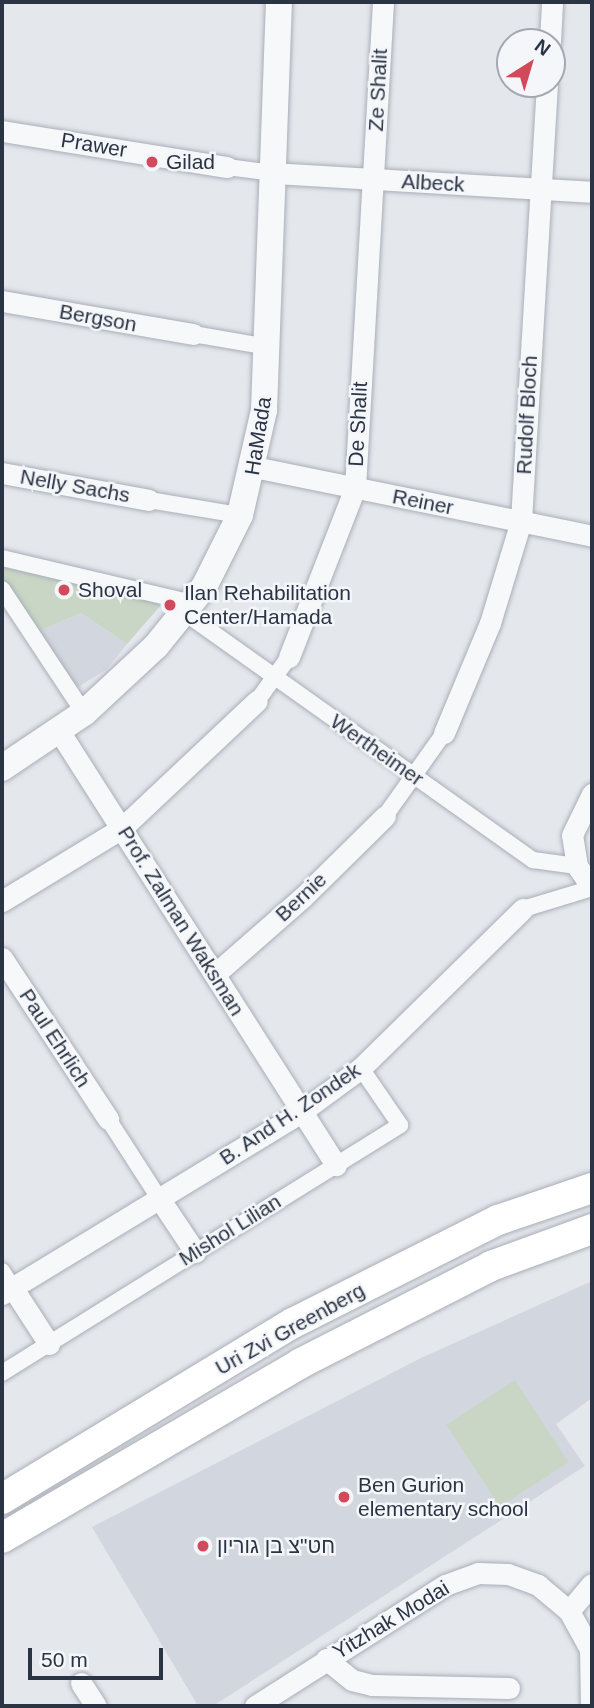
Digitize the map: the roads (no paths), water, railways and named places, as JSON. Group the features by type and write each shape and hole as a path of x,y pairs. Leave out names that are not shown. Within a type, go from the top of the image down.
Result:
{"main road":[{"name":"Uri Zvi Greenberg","path":"2,1499 293,1323 498,1220 592,1188"},
{"name":"Uri Zvi Greenberg","path":"2,1538 301,1363 491,1266 592,1229"}],"street":[{"name":"HaMada","path":"2,768 84,713 136,667 189,608 215,569 240,515 254,467 268,347 279,2"},
{"name":"Ze Shalit","path":"373,179 383,2"},
{"path":"551,28 552,2"},
{"name":"Rudolf Bloch","path":"444,733 490,623 521,521 546,98"},
{"name":"Prawer","path":"2,131 227,167"},
{"path":"227,167 273,173"},
{"name":"Albeck","path":"273,173 592,192"},
{"name":"De Shalit","path":"289,657 355,488 373,179"},
{"name":"Bergson","path":"2,301 193,334"},
{"path":"193,334 268,347"},
{"name":"Reiner","path":"254,467 592,536"},
{"name":"Nelly Sachs","path":"2,473 149,500"},
{"path":"149,500 240,515"},
{"path":"2,558 189,608"},
{"path":"2,589 84,713"},
{"name":"Wertheimer","path":"189,608 274,678 533,860 578,866"},
{"path":"2,901 122,828 257,701 289,657"},
{"name":"Prof. Zalman Waksman","path":"59,731 336,1165"},
{"path":"385,817 444,733"},
{"path":"591,887 578,866 572,835 592,794"},
{"name":"Bernie","path":"215,974 303,897 385,817"},
{"name":"B. And H. Zondek","path":"5,1284 159,1198 301,1112 361,1068 523,909 591,887"},
{"name":"Paul Ehrlich","path":"2,958 108,1119"},
{"name":"Mishol Lilian","path":"2,1373 400,1125 361,1068"},
{"path":"108,1119 195,1252"},
{"path":"5,1284 49,1344"},
{"name":"Yitzhak Modai","path":"255,1706 445,1585 478,1573 508,1574 538,1584 569,1611"},
{"path":"591,1706 590,1649 569,1611 592,1584"},
{"path":"326,1659 352,1680 372,1685 509,1688"},
{"path":"81,1683 96,1706"}],"place":[{"name":"Gilad","path":"152,162"},
{"name":"Shoval","path":"64,590"},
{"name":"Ilan Rehabilitation Center/Hamada","path":"170,605"},
{"name":"Ben Gurion elementary school","path":"344,1497"},
{"name":"חט\"צ בן גוריון","path":"203,1546"}]}
